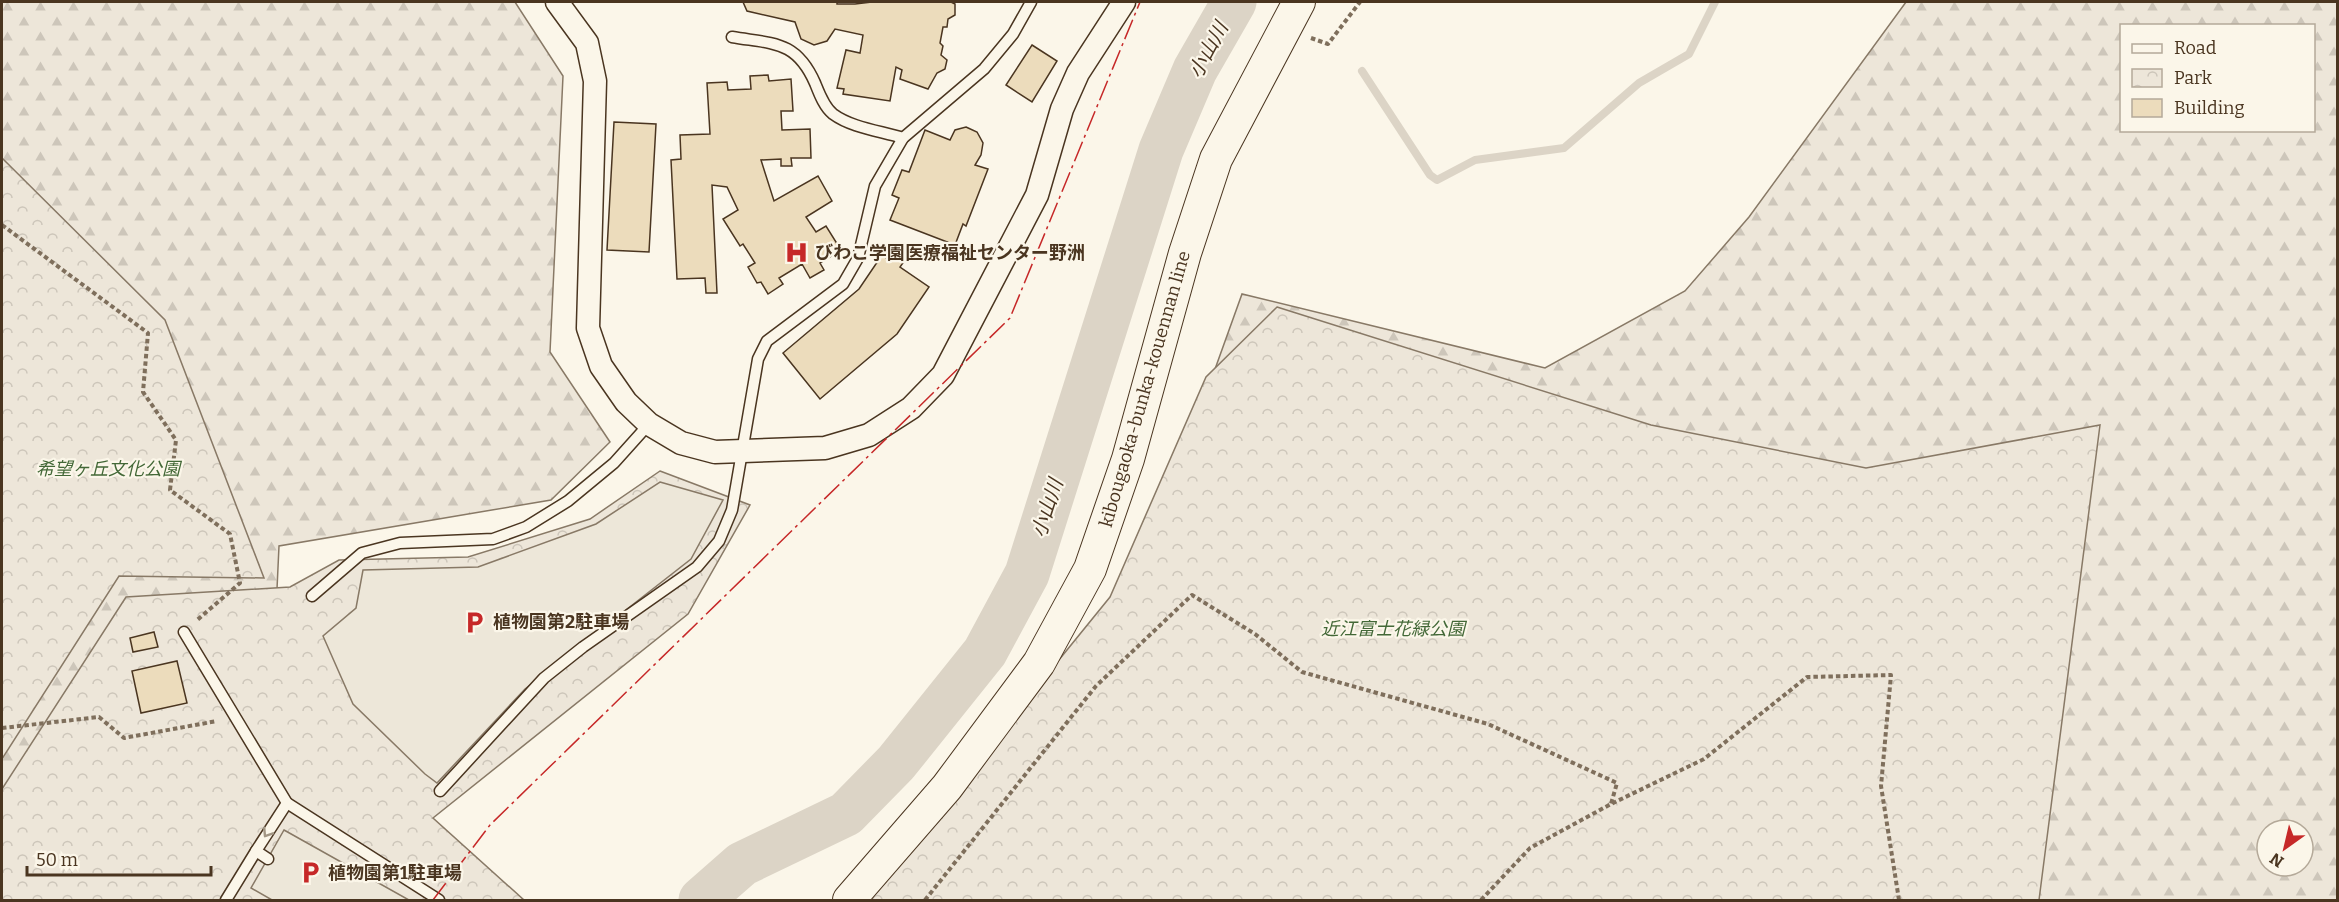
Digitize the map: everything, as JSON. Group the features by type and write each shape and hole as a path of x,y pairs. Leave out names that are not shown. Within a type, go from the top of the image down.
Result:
{"main road":[{"name":"kibougaoka-bunka-kouennan line","path":"849,900 947,787 1039,663 1090,569 1128,459 1185,253 1216,159 1299,2"}],"street":[{"path":"557,2 587,43 595,81 588,328 601,366 626,402 649,424 681,443 715,452 825,448 869,435 911,408 943,375 1037,195 1062,109 1078,73 1124,2"}],"lane":[{"path":"440,791 544,678 583,647 697,567 719,541 732,510 758,359 767,341 843,284 858,258 875,186 903,138 984,69 1013,34 1028,3"},
{"path":"732,37 776,45 794,51 808,68 822,101 832,114 852,123 903,138"},
{"path":"312,596 362,553 400,543 493,539 525,527 568,501 614,464 649,424"},
{"path":"184,632 287,803 439,900"},
{"path":"226,900 287,803"},
{"path":"256,851 268,859"}],"path":[{"path":"1284,28 1328,44 1360,2"},
{"path":"2,225 148,333 143,392 176,440 170,490 230,534 240,583 184,632"},
{"path":"925,900 1096,686 1192,595 1255,634 1302,672 1488,724 1617,783 1611,804"},
{"path":"1481,900 1530,848 1611,804 1704,759 1807,676 1891,675 1881,786 1899,900"},
{"path":"2,728 99,717 124,738 236,718"}],"green space":[{"path":"2,2 515,2 563,76 550,352 610,442 551,500 279,546 277,589 2,900"},
{"path":"1906,2 2337,2 2337,900 886,900 1131,603 1242,294 1545,368 1685,291 1749,217"},
{"name":"希望ヶ丘文化公園","path":"2,158 165,320 264,578 119,576 2,759"},
{"name":"近江富士花緑公園","path":"1277,307 1651,425 1866,468 2100,425 2039,900 864,900 1110,597 1206,377"},
{"path":"660,471 750,505 688,614 433,818 524,900 2,900 2,789 126,597 290,587 339,560 468,557 590,519"}],"shaded area":[{"name":"植物園第2駐車場","path":"660,482 723,500 691,559 525,689 437,783 353,704 323,636 356,608 363,570 478,567 596,524"},
{"name":"植物園第1駐車場","path":"284,830 409,900 272,900 251,888"}],"building":[{"path":"743,2 855,4 951,2 955,4 955,15 948,19 947,27 943,27 940,43 943,46 941,55 947,60 945,69 937,73 928,89 900,79 902,70 896,67 890,101 843,94 844,89 837,88 846,50 860,53 863,35 835,29 827,41 814,45 801,39 795,22 747,11"},
{"path":"1032,45 1057,61 1032,102 1006,85"},
{"path":"768,75 769,81 791,79 793,111 781,111 782,130 810,129 811,158 791,158 792,166 781,166 781,159 761,160 774,201 818,176 832,201 806,217 816,232 826,226 841,250 820,263 824,270 810,278 802,264 779,278 783,284 768,294 761,282 757,283 748,267 755,263 743,244 740,246 723,219 738,210 727,187 712,185 717,293 706,293 705,278 677,279 671,160 681,159 680,135 710,134 707,83 727,82 728,90 751,89 750,76"},
{"path":"614,122 656,124 649,252 607,250"},
{"path":"966,127 977,132 983,143 981,155 975,165 988,169 966,226 963,224 955,245 890,220 899,198 892,195 902,170 909,172 925,130 950,140 955,130"},
{"path":"895,254 905,260 900,267 929,287 897,334 820,399 783,353 859,289 882,255 890,261"},
{"path":"154,632 158,647 133,652 130,638"},
{"path":"177,661 187,703 141,713 132,671"}],"waterway":[{"name":"小山川","path":"701,900 742,864 846,814 896,763 985,652 1027,574 1161,150 1195,70 1234,2"},
{"path":"1362,71 1430,175 1437,180 1475,160 1564,148 1639,83 1689,54 1715,2"}],"power":[{"path":"433,900 490,825 1010,318 1140,2"}],"place":[{"name":"びわこ学園医療福祉センター野洲","path":"797,253"},
{"name":"植物園第2駐車場","path":"475,622"},
{"name":"植物園第1駐車場","path":"310,873"}]}
